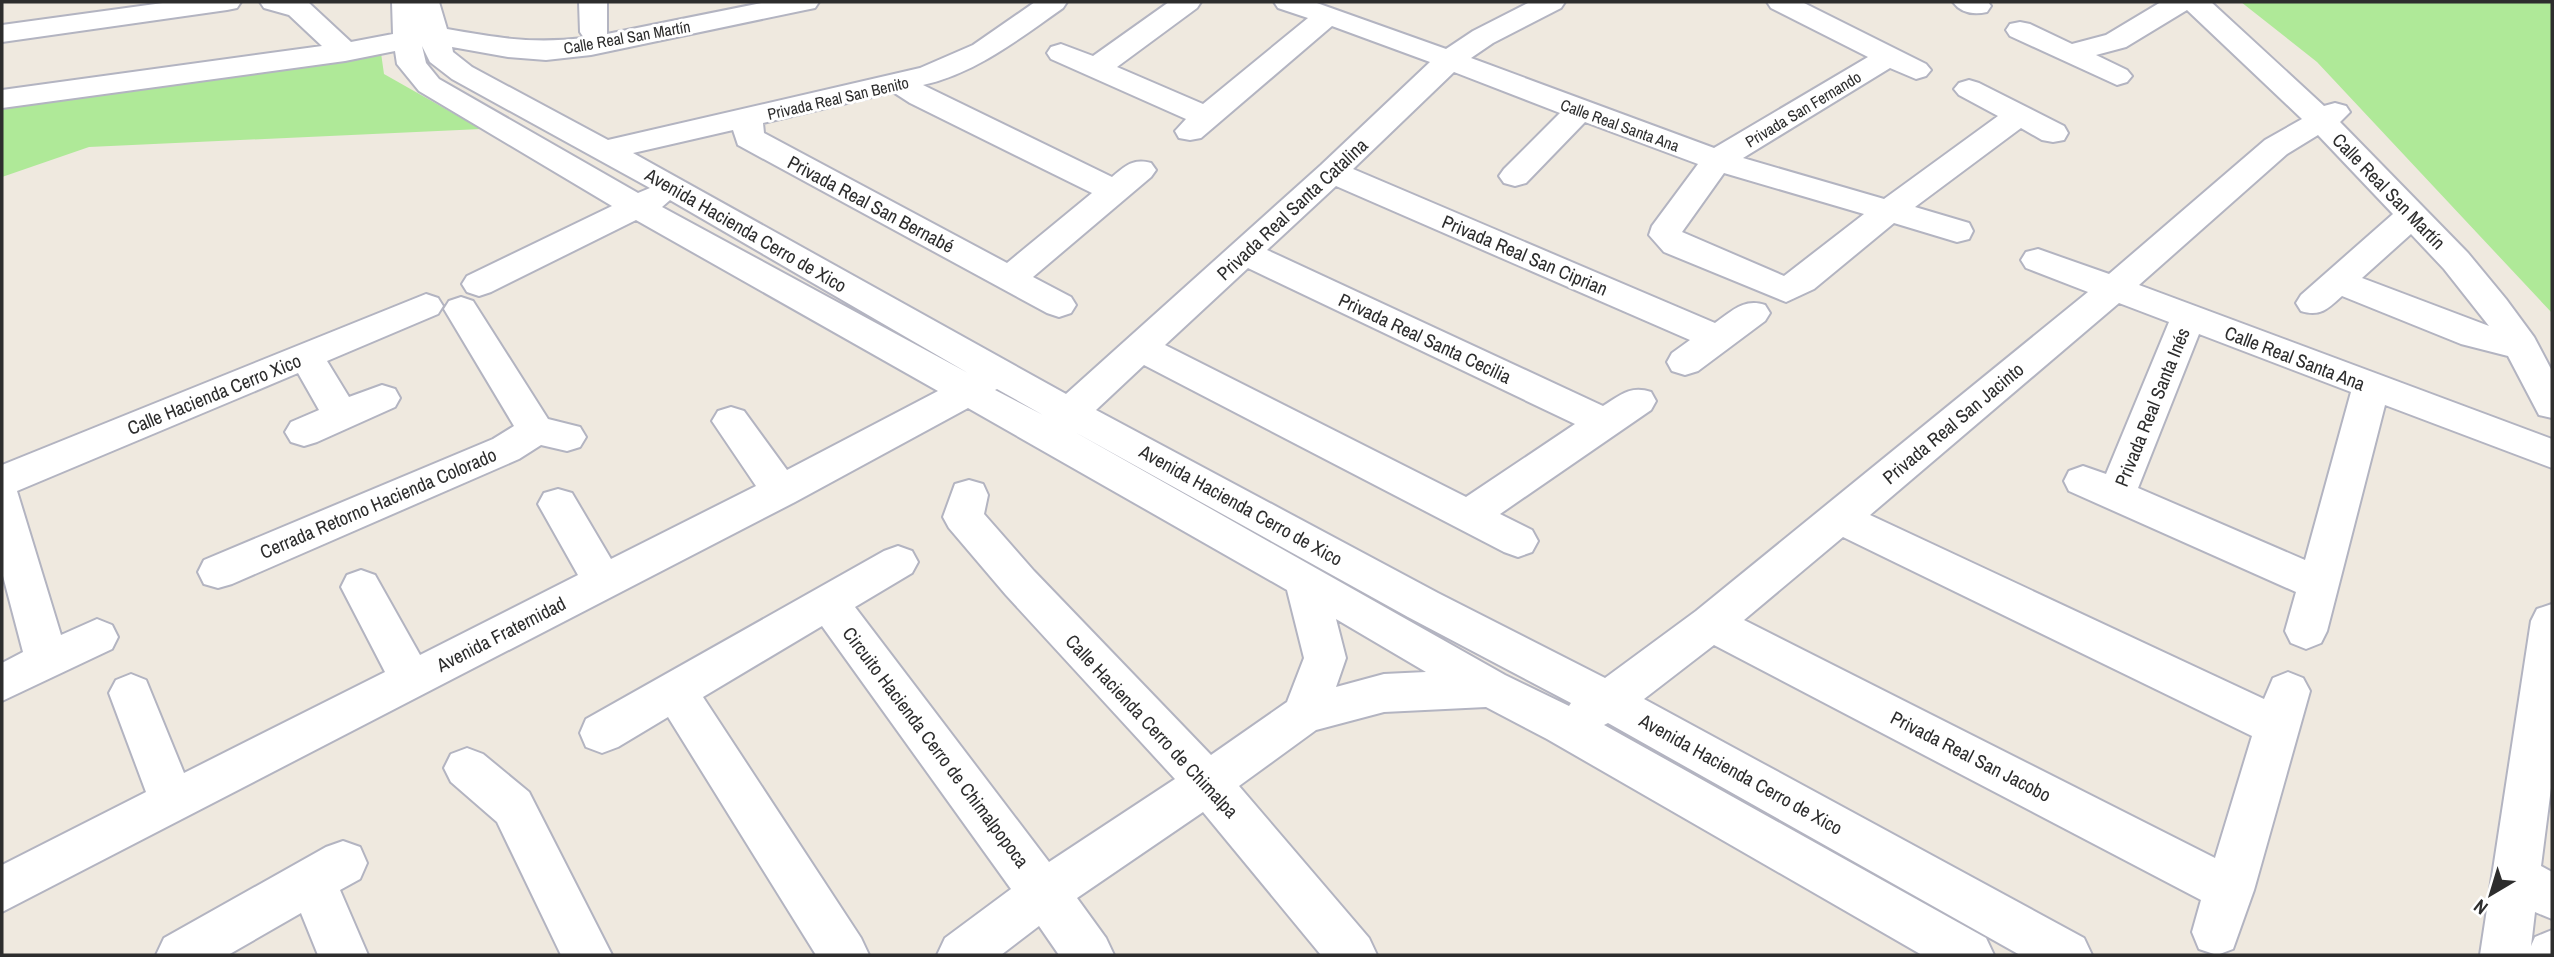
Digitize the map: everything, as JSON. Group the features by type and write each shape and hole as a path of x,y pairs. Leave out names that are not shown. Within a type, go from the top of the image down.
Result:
{"street":[{"path":"2,34 227,2"},
{"path":"274,2 299,9 345,52"},
{"path":"593,2 594,32"},
{"name":"Calle Real San Martín","path":"417,16 508,48 547,51 592,46 806,2"},
{"name":"Privada Real San Benito","path":"605,150 900,84 929,75 983,51 1053,2"},
{"path":"1096,68 1187,2"},
{"name":"Calle Real Santa Ana","path":"1288,2 1717,160 1801,188 1891,209 1957,231"},
{"name":"Privada Real Santa Catalina","path":"1058,423 1332,173 1449,61 1483,37 1551,2"},
{"path":"1781,2 1916,70"},
{"path":"2070,53 2116,41 2180,2"},
{"name":"Calle Real San Martín","path":"2196,2 2328,115 2449,226 2536,325 2537,348 2552,405"},
{"name":"Calle Real San Martín","path":"2219,2 2241,19 2328,115 2411,216 2456,261 2494,307 2537,348"},
{"name":"Calle Real San Martín","path":"417,16 475,24 507,33 544,36 594,32 741,3"},
{"path":"1061,53 1096,68 1199,124 1329,15"},
{"path":"2,99 345,52 417,16"},
{"name":"Avenida Hacienda Cerro de Xico","path":"417,16 440,56 462,73 673,187 982,381"},
{"name":"Avenida Hacienda Cerro de Xico","path":"417,16 412,64 429,85 638,208 982,381 1412,620 1490,688 1563,725 1969,955"},
{"path":"2020,30 2117,76"},
{"name":"Privada San Fernando","path":"1717,160 1889,57"},
{"path":"900,84 921,97 1114,191"},
{"path":"1969,89 2053,133"},
{"path":"1515,176 1579,111"},
{"path":"1717,160 1668,226 1665,235 1676,244 1786,290 1802,281 1891,209 2020,115"},
{"name":"Privada Real San Jacinto","path":"1563,725 1608,701 1711,623 2115,289 2276,147 2328,115"},
{"name":"Privada Real San Bernabé","path":"747,119 749,138 1059,304"},
{"path":"1010,278 1140,170"},
{"name":"Privada Real San Ciprian","path":"1332,173 1718,338"},
{"path":"470,297 673,187"},
{"path":"2411,216 2325,292 2473,335 2537,348"},
{"name":"Privada Real Santa Cecilia","path":"1245,253 1606,423"},
{"name":"Calle Real Santa Ana","path":"2038,260 2552,454"},
{"name":"Calle Hacienda Cerro Xico","path":"2,481 426,306 428,293 444,281 465,277 470,297"},
{"name":"Cerrada Retorno Hacienda Colorado","path":"218,572 506,449 552,434 470,297"},
{"path":"1685,362 1753,313"},
{"name":"Privada Real Santa Inés","path":"2188,318 2099,489 2320,584"},
{"path":"1140,348 1518,541"},
{"path":"307,357 341,416"},
{"name":"Avenida Fraternidad","path":"2,889 781,491 982,381"},
{"path":"2306,632 2371,387"},
{"path":"303,432 382,398"},
{"path":"1469,515 1638,401"},
{"path":"731,421 781,491"},
{"name":"Avenida Hacienda Cerro de Xico","path":"1058,423 1305,580 1412,620 1608,701 2067,955"},
{"name":"Calle Hacienda Cerro de Chimalpa","path":"969,495 963,517 1020,583 1208,783 1352,955"},
{"path":"2,500 47,661"},
{"path":"558,504 603,582"},
{"path":"1839,518 2283,709 2216,932"},
{"path":"601,733 898,562"},
{"path":"1305,580 1325,658"},
{"path":"361,587 411,680"},
{"name":"Circuito Hacienda Cerro de Chimalpopoca","path":"828,602 1089,955"},
{"path":"1304,715 1325,658 1354,636 1412,620 1401,669 1384,693"},
{"path":"2505,955 2533,887 2552,621"},
{"name":"Privada Real San Jacobo","path":"1711,623 2230,890"},
{"path":"2,683 97,637"},
{"path":"962,955 1044,893 1304,715 1384,693 1490,688"},
{"path":"674,690 844,955"},
{"path":"131,693 172,802"},
{"path":"467,768 513,807 587,955"},
{"path":"181,955 328,872 343,955"}],"green space":[{"path":"2241,2 2552,2 2552,313 2317,62"},
{"path":"381,53 384,74 481,129 89,147 2,177 2,102"}]}
